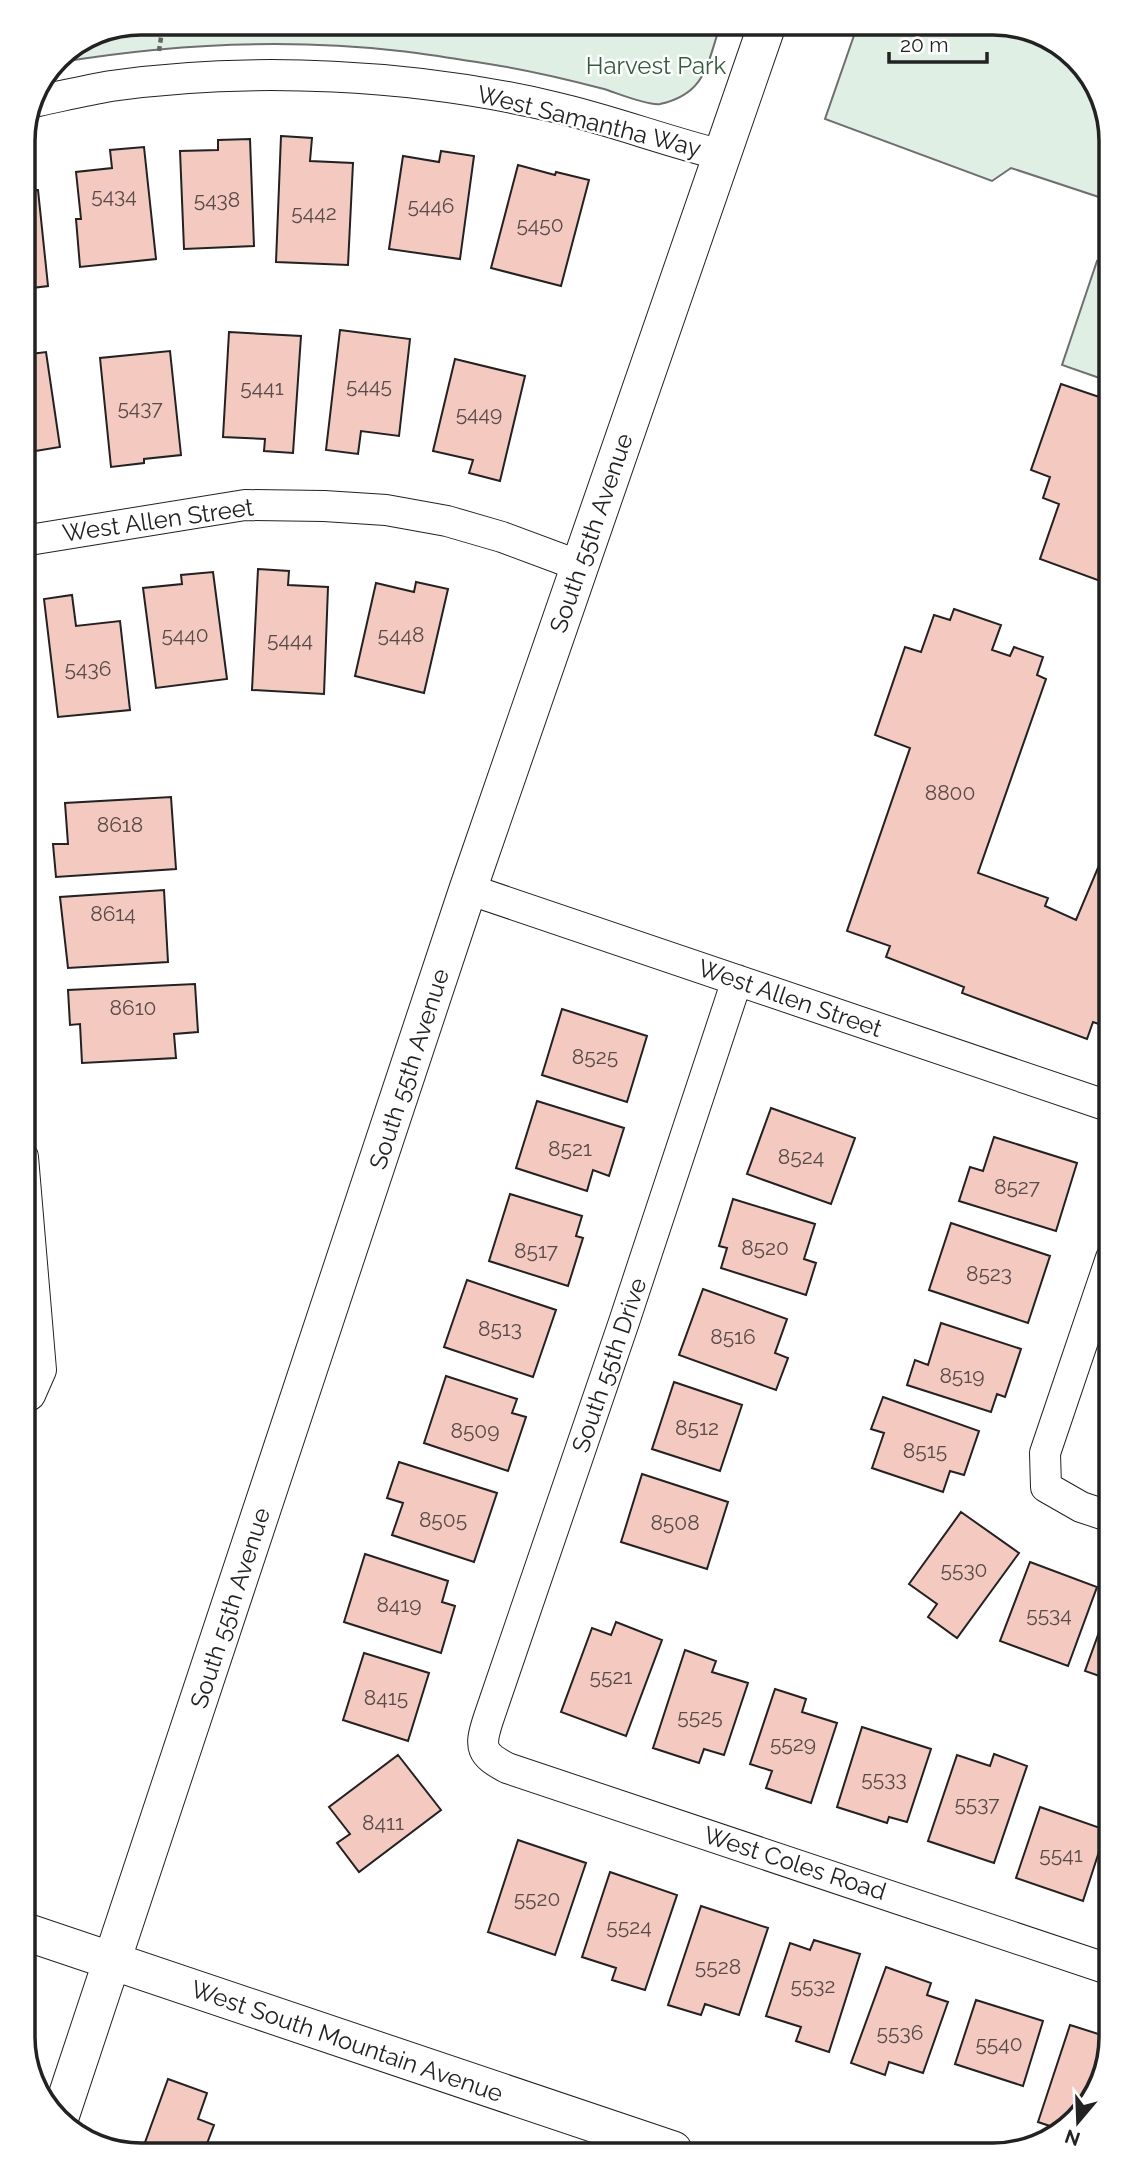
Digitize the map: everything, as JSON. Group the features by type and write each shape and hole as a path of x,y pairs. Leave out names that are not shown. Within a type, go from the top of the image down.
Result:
{"street":[{"name":"South 55th Avenue","path":"63,2108 468,889 764,35"},
{"name":"West Samantha Way","path":"44,100 111,86 214,78 310,76 386,81 457,87 552,106 722,155"},
{"name":"West Allen Street","path":"35,539 245,505 324,506 386,510 447,522 502,537 580,566"},
{"name":"West Allen Street","path":"468,889 1099,1103"},
{"name":"South 55th Drive","path":"483,1749 482,1738 737,980"},
{"path":"1099,1293 1045,1453 1046,1487 1082,1507 1099,1513"},
{"path":"35,1299 41,1370 35,1382"},
{"name":"West Coles Road","path":"483,1749 488,1757 507,1768 1099,1966"},
{"name":"West South Mountain Avenue","path":"35,1935 652,2143"}],"path":[{"path":"158,59 161,35"}],"green space":[{"name":"Harvest Park","path":"141,35 717,35 707,65 696,85 687,93 660,104 518,69 357,47 227,45 73,60 101,43"},
{"path":"854,35 1013,37 1052,53 1063,61 1085,88 1097,121 1099,197 1011,168 992,181 825,119"},
{"path":"1097,261 1099,262 1099,378 1062,365"}],"building":[{"path":"281,136 312,138 310,161 353,163 348,265 276,262"},
{"path":"250,139 254,246 184,249 180,151 218,150 218,140"},
{"path":"144,147 156,259 80,267 76,219 81,219 76,172 112,168 110,150"},
{"path":"441,151 474,156 460,259 389,249 403,156 439,162"},
{"path":"518,165 555,175 556,172 589,180 561,286 491,268"},
{"path":"35,190 38,190 48,286 35,288"},
{"path":"340,330 410,339 399,436 361,431 358,454 326,450"},
{"path":"229,332 301,336 293,453 264,451 265,439 223,437"},
{"path":"170,351 181,455 144,459 144,463 111,467 100,358"},
{"path":"46,352 60,447 35,451 35,353"},
{"path":"455,359 525,376 500,481 469,473 473,460 433,451"},
{"path":"1061,384 1099,397 1099,581 1040,559 1059,504 1043,498 1050,477 1031,470"},
{"path":"258,569 289,571 288,585 328,587 324,694 252,690"},
{"path":"213,572 227,679 156,688 143,588 182,584 181,575"},
{"path":"416,582 448,589 424,693 355,676 376,583 414,592"},
{"path":"72,595 76,626 120,621 130,710 58,717 44,599"},
{"path":"954,609 1001,625 992,650 1010,656 1014,647 1043,657 1037,675 1046,679 978,873 1048,898 1045,906 1076,920 1099,865 1099,1024 1093,1022 1087,1039 962,993 964,987 886,957 890,946 847,931 910,748 875,735 905,647 921,652 934,615 950,620"},
{"path":"171,797 176,869 56,877 53,844 68,844 65,803"},
{"path":"164,890 168,962 68,968 60,897"},
{"path":"195,984 198,1032 174,1034 176,1058 82,1063 80,1024 70,1025 68,990"},
{"path":"562,1009 647,1036 627,1102 542,1075"},
{"path":"537,1101 624,1128 609,1176 593,1170 587,1191 516,1168"},
{"path":"771,1108 855,1138 831,1204 747,1174"},
{"path":"994,1137 1077,1163 1056,1231 959,1201 970,1167 983,1171"},
{"path":"510,1194 582,1216 576,1236 583,1238 568,1286 489,1261"},
{"path":"733,1199 815,1224 804,1259 816,1263 806,1295 721,1268 727,1248 719,1246"},
{"path":"951,1223 1050,1256 1028,1323 929,1290"},
{"path":"467,1280 556,1310 533,1377 444,1347"},
{"path":"703,1289 787,1319 775,1353 788,1358 776,1390 679,1355"},
{"path":"941,1323 1021,1349 1005,1397 997,1394 991,1412 907,1385 915,1360 928,1365"},
{"path":"446,1376 517,1399 512,1413 526,1417 508,1471 424,1443"},
{"path":"674,1382 742,1405 720,1471 652,1449"},
{"path":"883,1397 979,1431 964,1475 950,1471 943,1492 872,1468 884,1433 871,1429"},
{"path":"399,1462 497,1493 474,1562 392,1535 403,1503 387,1498"},
{"path":"642,1474 728,1502 707,1569 621,1542"},
{"path":"961,1512 1019,1553 957,1638 928,1617 937,1604 909,1584"},
{"path":"365,1554 448,1581 442,1602 455,1606 441,1653 344,1622"},
{"path":"1030,1562 1097,1587 1068,1666 1000,1641"},
{"path":"616,1622 662,1640 626,1736 561,1712 592,1628 611,1635"},
{"path":"1099,1632 1099,1676 1085,1671"},
{"path":"685,1650 716,1661 712,1672 748,1683 724,1755 704,1749 699,1763 653,1748"},
{"path":"364,1653 429,1673 408,1741 343,1720"},
{"path":"775,1689 806,1699 802,1712 837,1723 811,1803 766,1788 772,1771 750,1764"},
{"path":"862,1727 931,1749 907,1822 889,1817 887,1823 837,1807"},
{"path":"994,1754 1027,1766 994,1863 928,1841 957,1755 990,1766"},
{"path":"398,1755 441,1810 359,1872 337,1843 350,1834 329,1807"},
{"path":"1040,1807 1099,1828 1099,1852 1083,1901 1016,1878"},
{"path":"518,1840 586,1863 555,1955 488,1932"},
{"path":"610,1872 677,1895 645,1990 612,1980 616,1968 582,1957"},
{"path":"701,1906 768,1928 739,2015 705,2004 701,2015 668,2005"},
{"path":"814,1940 860,1954 829,2052 796,2041 801,2027 766,2016 790,1943 810,1950"},
{"path":"886,1967 931,1983 927,1995 948,2002 923,2073 889,2062 885,2075 851,2063"},
{"path":"976,2000 1043,2021 1023,2086 955,2064"},
{"path":"1070,2025 1099,2034 1091,2077 1086,2087 1050,2087"},
{"path":"168,2079 207,2093 198,2119 214,2125 207,2143 145,2143"},
{"path":"1043,2107 1043,2124 1038,2122"}]}
